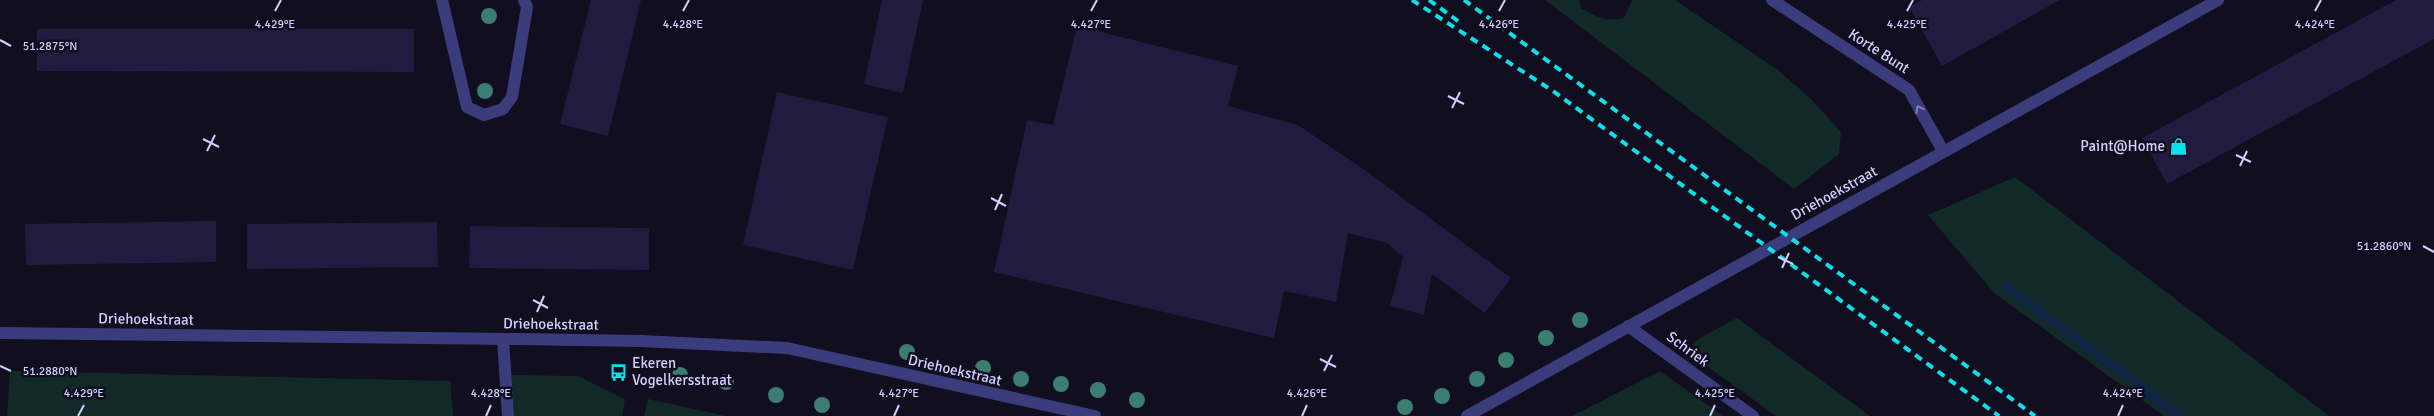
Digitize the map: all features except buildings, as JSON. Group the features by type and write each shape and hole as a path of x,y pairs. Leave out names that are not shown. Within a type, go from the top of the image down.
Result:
{"street":[{"path":"442,0 467,107 484,115 503,109 512,97 527,7 524,0"},
{"name":"Korte Bunt","path":"1772,0 1909,90 1943,151"},
{"name":"Driehoekstraat","path":"1468,416 2218,0"},
{"name":"Schriek","path":"1628,326 1753,416"},
{"name":"Driehoekstraat","path":"0,333 503,339 787,348 1095,416"},
{"path":"503,339 508,416"}],"green space":[{"path":"1545,0 1579,0 1581,8 1596,16 1612,19 1624,18 1632,0 1675,0 1778,70 1812,100 1841,132 1839,154 1794,189"},
{"path":"2015,177 2329,416 2164,416 1994,293 1928,215"},
{"path":"1737,318 1870,416 1776,416 1697,359 1693,345 1698,339"},
{"path":"10,371 450,381 453,416 7,416"},
{"path":"1660,371 1723,416 1572,416"},
{"path":"511,375 578,376 625,399 622,416 514,416"},
{"path":"648,399 726,416 644,416"}],"waterway":[{"path":"2007,287 2180,416"}],"railway":[{"path":"1412,0 1553,91 1999,416"},
{"path":"1429,0 1462,24"},
{"path":"1464,0 2035,416"}],"place":[{"name":"Paint@Home","path":"2179,146"},
{"name":"Ekeren Vogelkersstraat","path":"618,372"}]}
